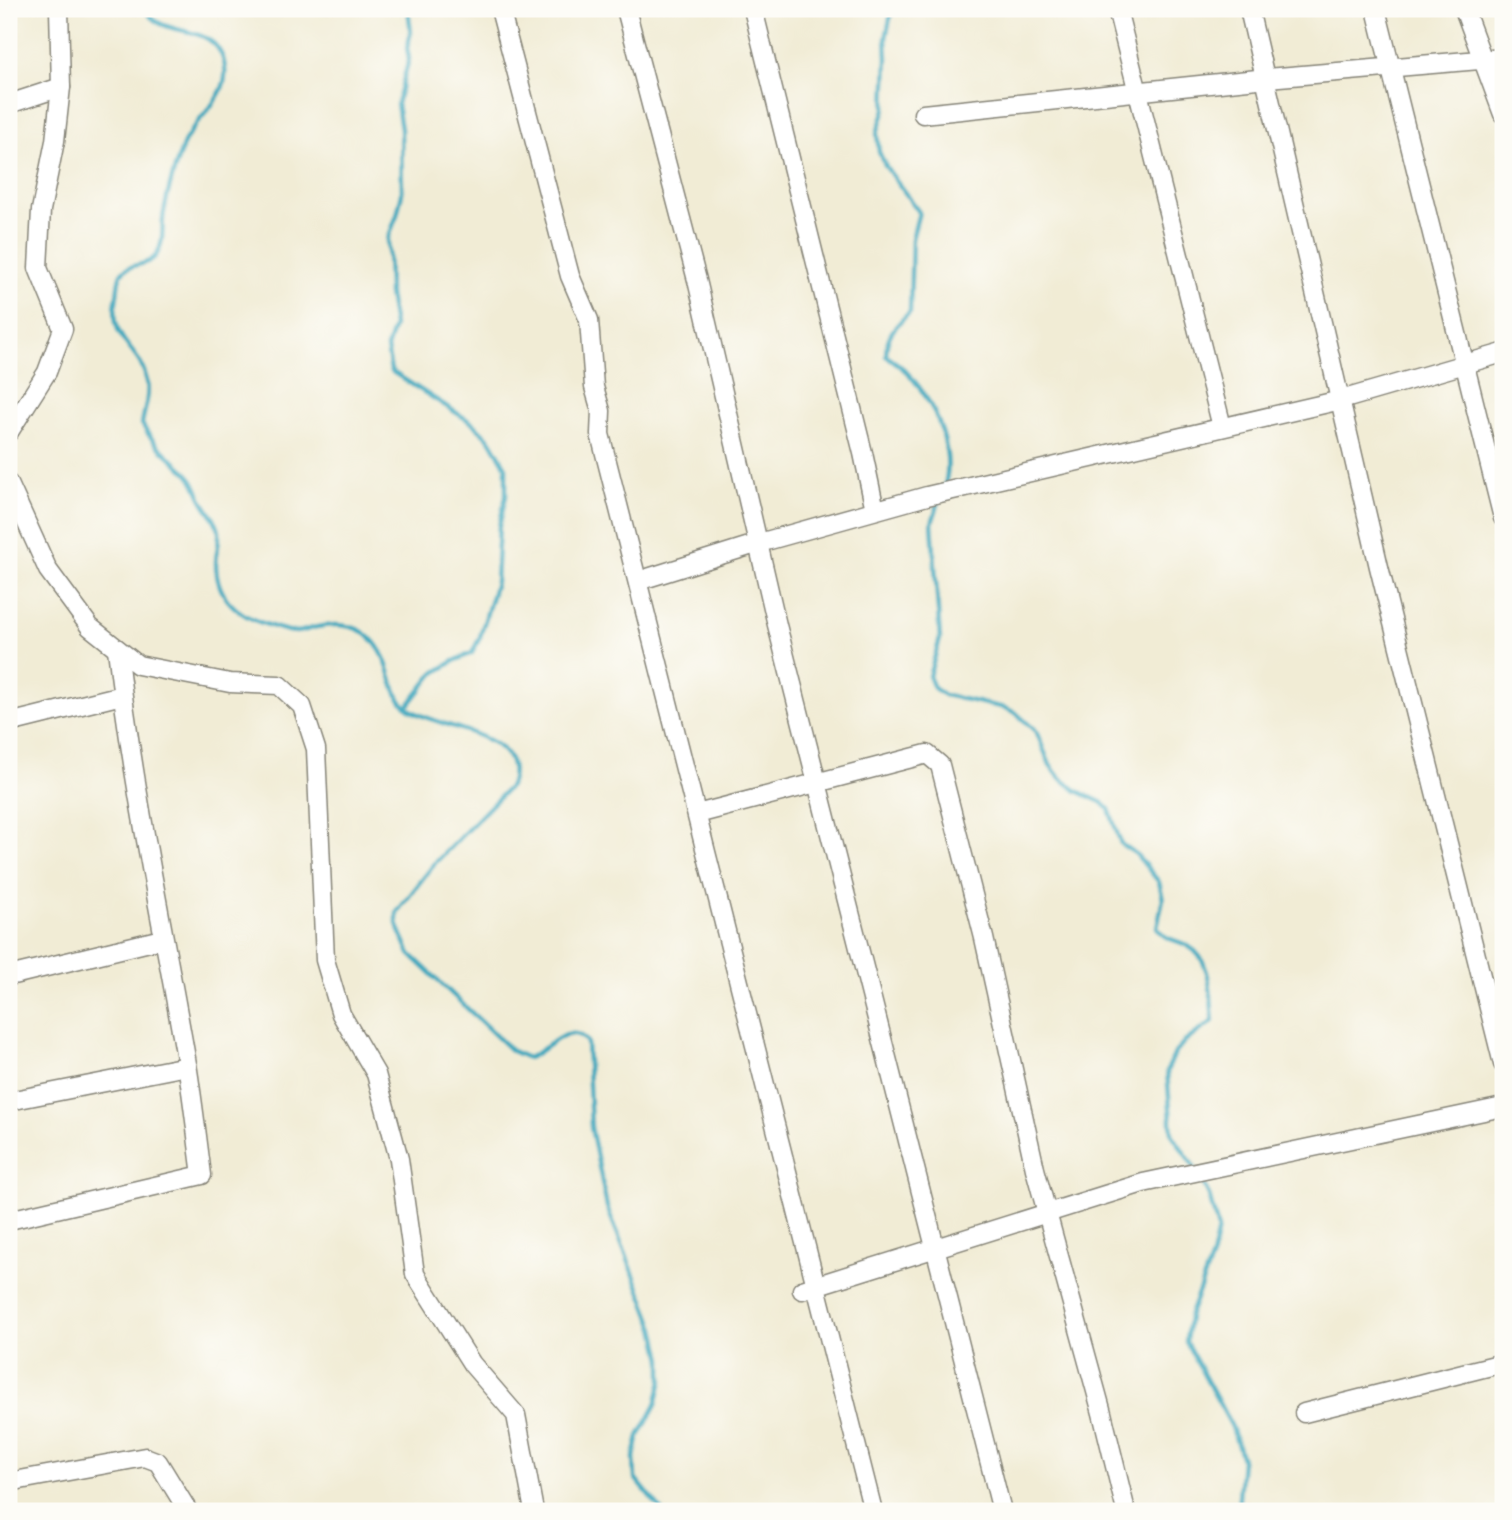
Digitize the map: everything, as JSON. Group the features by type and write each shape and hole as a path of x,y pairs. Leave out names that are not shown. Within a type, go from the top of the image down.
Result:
{"street":[{"path":"9,432 47,372 63,329 38,268 41,210 55,141 61,87 59,9"},
{"path":"500,9 570,276 589,320 594,387 601,411 600,434 697,814 809,1288 873,1511"},
{"path":"626,9 697,280 818,783 1002,1511"},
{"path":"753,9 875,510"},
{"path":"1118,9 1222,427"},
{"path":"1249,9 1379,567 1503,1064"},
{"path":"1376,9 1503,518"},
{"path":"1464,9 1503,114"},
{"path":"923,114 1266,78 1503,58"},
{"path":"9,104 61,87"},
{"path":"638,581 759,543 950,490 1341,400 1503,353"},
{"path":"9,484 48,570 90,627 138,665 230,683 279,685 302,706 316,749 325,960 341,1014 376,1074 399,1159 415,1274 472,1364 516,1415 534,1511"},
{"path":"9,1220 202,1175 187,1066 162,939 122,695 117,649"},
{"path":"9,723 122,695"},
{"path":"697,814 927,754 940,765 984,937 1035,1169 1126,1511"},
{"path":"9,976 162,939"},
{"path":"9,1101 187,1066"},
{"path":"809,1288 1143,1183 1503,1107"},
{"path":"1304,1413 1503,1363"},
{"path":"9,1482 145,1457 159,1462 188,1511"}],"waterway":[{"path":"145,9 153,19 163,25 209,40 218,49 224,62 225,74 218,96 183,145 168,195 157,254 149,261 124,270 119,279 116,324 138,359 148,387 142,424 159,447 192,479 215,520 219,535 216,559 219,585 236,609 254,620 289,631 299,632 335,625 352,627 363,632 380,650 396,692 408,708 477,735 494,743 507,754 513,768 510,786 434,864 397,912 397,924 410,954 512,1051 528,1058 565,1035 573,1034 587,1042 591,1127 607,1207 655,1328 662,1359 662,1380 656,1405 639,1436 634,1457 635,1478 662,1511"},
{"path":"407,707 433,674 472,653 480,637 496,582 499,526 506,496 506,467 491,441 474,424 391,371 387,348 394,326 389,294 388,239 402,193 401,129 397,104 409,59 407,48 411,32 408,9"},
{"path":"892,9 886,38 885,109 877,133 879,152 886,167 919,212 912,239 910,312 890,336 886,356 913,379 934,413 946,451 944,487"},
{"path":"940,498 932,523 940,639 929,676 934,688 944,695 1005,708 1016,713 1036,731 1050,765 1060,778 1109,809 1121,844 1136,854 1159,882 1163,899 1157,927 1160,932 1196,952 1206,969 1213,1021 1183,1043 1167,1071 1172,1134 1194,1167"},
{"path":"1199,1175 1209,1195 1218,1229 1212,1257 1189,1317 1186,1342 1232,1427 1242,1459 1238,1511"}]}
